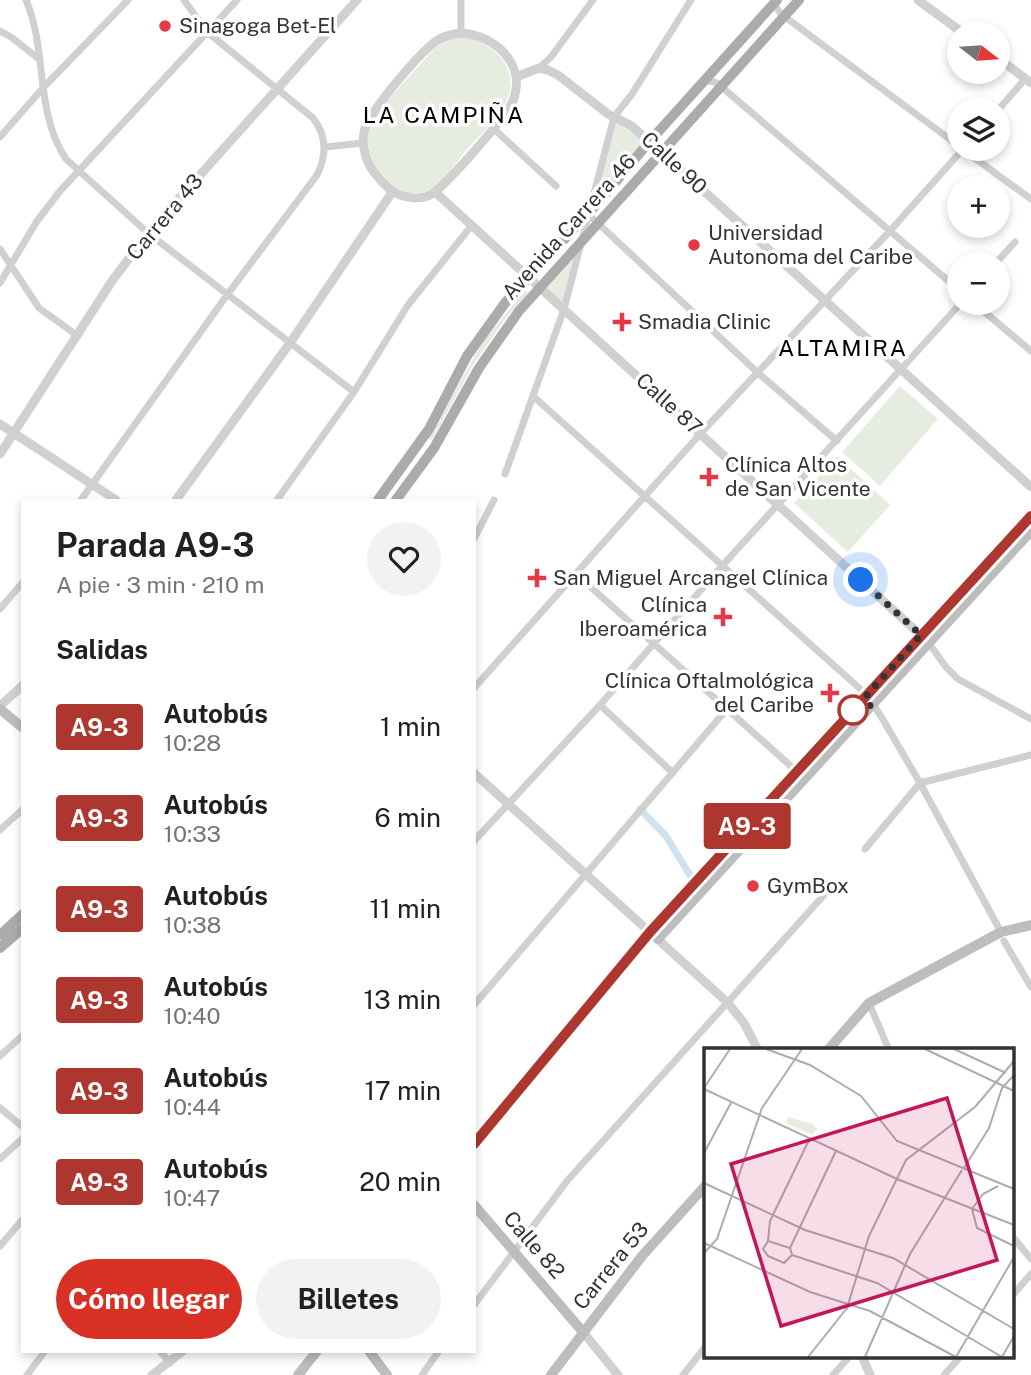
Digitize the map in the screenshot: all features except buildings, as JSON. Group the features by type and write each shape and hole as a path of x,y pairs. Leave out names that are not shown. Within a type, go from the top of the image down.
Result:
{"main road":[{"name":"Avenida Carrera 46","path":"397,499 433,453 479,368 515,316 799,0"},
{"name":"Avenida Carrera 46","path":"379,499 438,414 467,356 485,329 528,276 587,214 776,2"},
{"path":"476,1142 654,936 925,638 1030,518"},
{"path":"925,638 1031,531"},
{"path":"0,708 21,726"},
{"path":"0,935 21,916"},
{"path":"829,1048 869,1003 1002,936 1031,925"},
{"path":"0,948 21,930"},
{"name":"Carrera 53","path":"551,1375 642,1256 704,1186"},
{"name":"Calle 82","path":"476,1207 583,1332"},
{"path":"298,1375 315,1353"},
{"path":"370,1353 387,1375"}],"street":[{"path":"26,0 36,31 48,120 56,144 79,172 148,233 354,393"},
{"path":"0,137 128,0"},
{"path":"82,499 317,174 324,159 325,147 319,127 313,118 207,32 184,0"},
{"path":"0,283 37,221 60,191 237,0"},
{"name":"Carrera 43","path":"0,454 112,281 148,233 357,0"},
{"path":"461,0 461,33"},
{"path":"516,77 539,68 551,57 593,0"},
{"path":"505,474 564,309 614,117 632,94 691,0"},
{"path":"918,0 947,21"},
{"path":"776,2 784,16 947,137"},
{"path":"0,31 39,60"},
{"path":"461,33 482,36 508,56 516,77 514,98 509,109 494,129 435,192 418,198 401,195 380,180 370,167 363,143 370,117 429,47 445,36 461,33"},
{"path":"551,57 558,75"},
{"path":"1010,67 1028,81 1010,98"},
{"name":"Calle 90","path":"539,68 558,75 601,109 632,126 1031,486"},
{"path":"706,80 714,81 947,280"},
{"path":"494,129 556,186"},
{"path":"325,147 363,143"},
{"path":"476,686 643,497 890,232 951,161"},
{"path":"980,161 1031,199"},
{"path":"177,499 290,343 393,191"},
{"name":"Calle 87","path":"435,192 925,638 958,679 1031,719"},
{"path":"587,214 757,372 836,441"},
{"path":"278,499 354,393 408,305 472,225"},
{"path":"1006,252 1015,242"},
{"path":"0,249 44,313 78,336"},
{"path":"476,839 950,315"},
{"path":"988,315 1031,351"},
{"path":"534,397 869,699 920,783 1031,987"},
{"path":"0,424 114,499"},
{"path":"419,443 433,453"},
{"path":"476,535 494,500"},
{"path":"576,574 793,768 797,778"},
{"path":"0,609 21,584"},
{"path":"0,708 21,687"},
{"path":"600,705 672,772"},
{"path":"476,1004 727,709"},
{"path":"865,849 920,783 1031,755"},
{"path":"476,775 727,1002 744,1023 757,1048"},
{"path":"0,830 21,811"},
{"path":"476,1301 567,1181 824,895"},
{"path":"869,1003 890,1048"},
{"path":"0,1056 21,1037"},
{"path":"0,1108 21,1125"},
{"path":"0,1159 21,1140"},
{"path":"0,1246 21,1221"},
{"path":"1014,1238 1031,1259"},
{"path":"1014,1294 1031,1274"},
{"name":"Calle 82","path":"583,1332 618,1375"},
{"path":"682,1375 704,1347"},
{"path":"27,1375 44,1353"},
{"path":"162,1353 170,1363"},
{"path":"152,1375 181,1353"},
{"path":"422,1375 438,1353"},
{"path":"833,1375 848,1358"},
{"path":"863,1358 870,1375"},
{"path":"944,1375 959,1358"},
{"path":"164,1375 170,1363"}],"shaded area":[{"path":"461,36 484,44 502,59 508,69 510,91 505,104 492,122 435,186 421,193 402,190 385,178 370,154 368,134 372,120 435,48 446,40"},
{"path":"617,121 631,128 646,142 594,204"},
{"path":"579,249 562,302 547,288"},
{"path":"525,290 528,293 506,318 473,365 432,440 428,438 484,340"},
{"path":"900,386 938,419 880,486 842,452"},
{"path":"837,456 890,505 848,552 794,503"}],"waterway":[{"path":"640,809 666,836 691,877"}],"bus line":[{"name":"A9-3","path":"476,1142 650,932 1031,516"}],"place":[{"name":"Sinagoga Bet-El","path":"165,26"},
{"name":"Universidad Autonoma del Caribe","path":"694,245"},
{"name":"Smadia Clinic","path":"622,322"},
{"name":"Clínica Altos de San Vicente","path":"709,477"},
{"name":"San Miguel Arcangel Clínica","path":"537,578"},
{"name":"Clínica Iberoamérica","path":"723,617"},
{"name":"Clínica Oftalmológica del Caribe","path":"830,693"},
{"name":"GymBox","path":"753,886"}],"district":[{"name":"LA CAMPIÑA","path":"444,115"},
{"name":"ALTAMIRA","path":"843,348"}],"route":[{"path":"853,710 860,717 872,703 867,695 921,635 861,580"}]}
